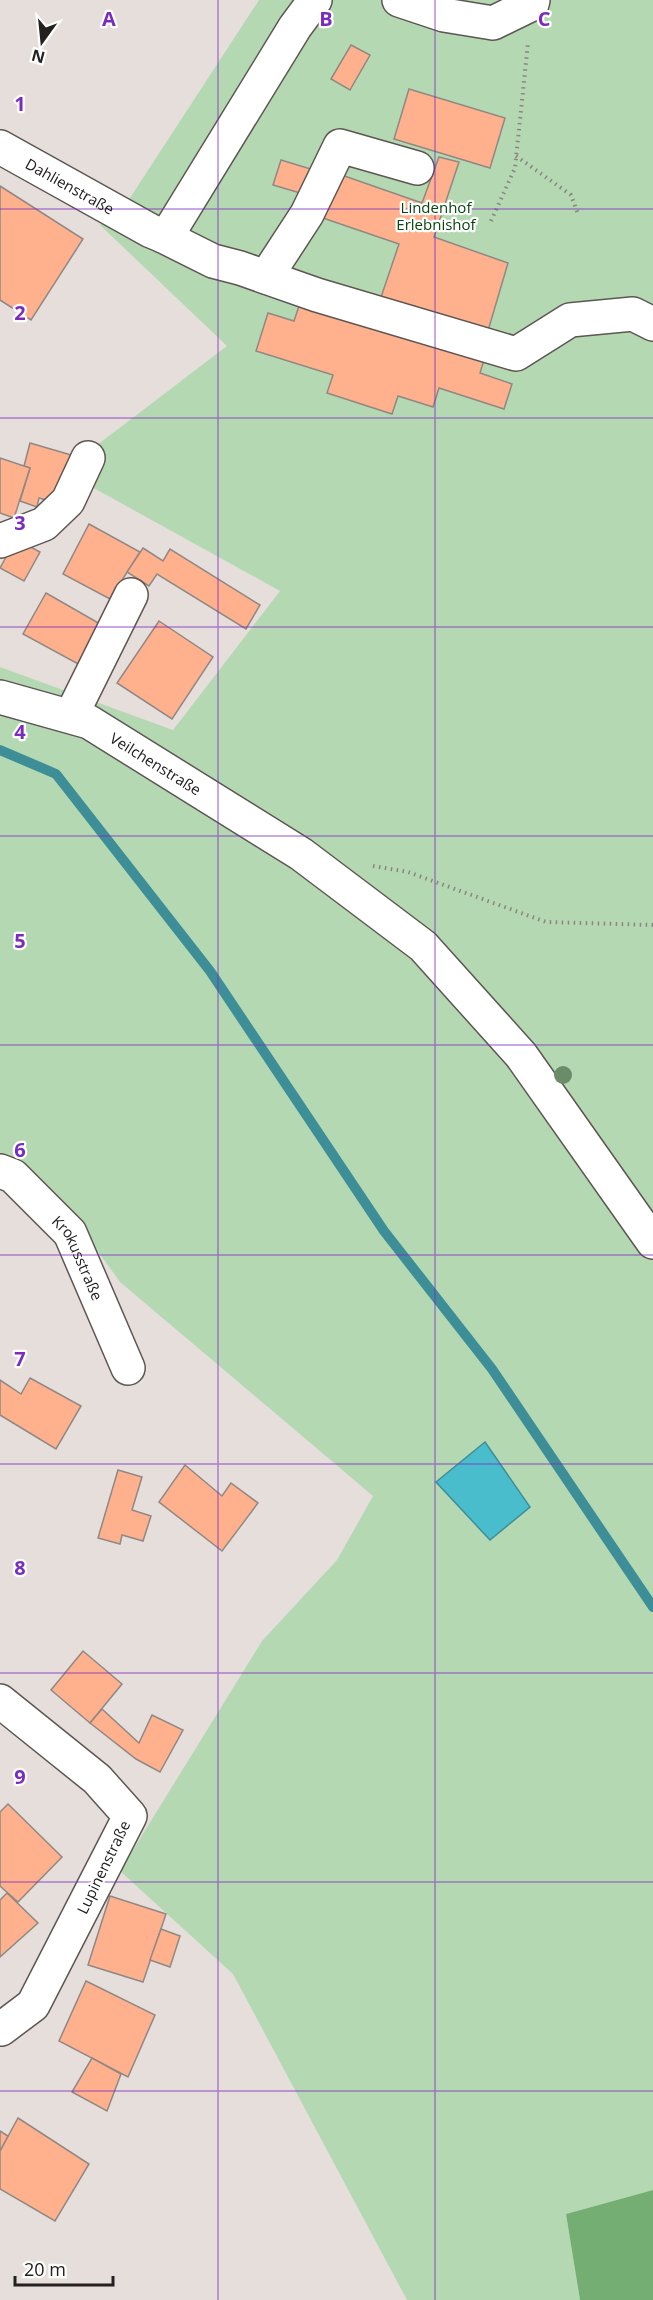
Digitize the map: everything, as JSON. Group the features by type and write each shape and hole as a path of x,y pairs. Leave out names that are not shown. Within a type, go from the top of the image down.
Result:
{"street":[{"path":"151,231 170,233 295,27 315,0"},
{"path":"399,0 444,15 493,23 533,2"},
{"path":"266,277 306,214 340,146 417,168"},
{"name":"Dahlienstraße","path":"0,147 151,231 213,261 317,295 516,354 570,320 633,314 653,324"},
{"path":"0,541 44,524 68,501 88,458"},
{"path":"71,716 131,595"},
{"name":"Veilchenstraße","path":"0,697 89,722 301,854 423,946 521,1055 653,1242"},
{"name":"Krokusstraße","path":"0,1170 13,1176 70,1233 128,1368"},
{"name":"Lupinenstraße","path":"0,1701 97,1779 130,1816 33,2005 1,2028"}],"path":[{"path":"491,221 515,168 533,2"},
{"path":"516,156 571,195 578,214"},
{"path":"365,865 408,872 546,922 653,925"}],"green space":[{"name":"Lindenhof Erlebnishof","path":"259,0 653,0 653,2190 566,2214 580,2300 407,2300 233,1974 120,1871 262,1641 337,1560 373,1496 120,1282 63,1203 0,1166 0,667 173,730 280,591 63,471 227,346 100,225 126,204"},
{"path":"653,2190 653,2300 580,2300 566,2214"}],"water":[{"path":"485,1442 530,1507 490,1540 436,1482"}],"building":[{"path":"351,45 370,55 350,90 331,79"},
{"path":"409,89 505,118 490,168 394,139"},
{"path":"439,157 459,162 434,237 508,263 485,341 378,306 399,244 320,217 333,172 422,203"},
{"path":"281,160 314,170 307,195 273,185"},
{"path":"0,186 83,239 31,320 0,300"},
{"path":"301,300 485,357 480,373 512,384 504,409 439,388 433,407 398,396 392,414 327,393 333,375 256,351 268,313 294,321"},
{"path":"30,443 78,457 56,503 39,498 37,507 20,501 30,468 24,466"},
{"path":"0,458 30,468 14,518 0,513"},
{"path":"89,524 140,552 110,599 63,574"},
{"path":"16,539 40,552 24,581 0,568"},
{"path":"143,548 163,561 170,549 260,605 246,629 157,574 149,586 127,572"},
{"path":"46,593 102,625 80,665 23,634"},
{"path":"159,621 213,657 172,719 117,683"},
{"path":"30,1378 81,1406 56,1449 0,1415 0,1380 21,1394"},
{"path":"185,1465 222,1496 231,1483 258,1503 222,1551 159,1502"},
{"path":"118,1470 142,1477 132,1510 151,1516 143,1541 122,1535 120,1544 98,1538"},
{"path":"83,1651 122,1684 90,1723 51,1690"},
{"path":"102,1709 139,1743 152,1715 183,1730 160,1772 136,1759 90,1723"},
{"path":"8,1804 62,1857 18,1902 0,1886 0,1812"},
{"path":"7,1893 38,1923 0,1957 0,1900"},
{"path":"110,1896 166,1914 143,1982 88,1965"},
{"path":"161,1929 180,1936 170,1967 150,1960"},
{"path":"86,1981 155,2015 128,2077 59,2041"},
{"path":"92,2058 121,2074 107,2111 72,2092"},
{"path":"18,2118 89,2164 55,2221 0,2189 0,2151"},
{"path":"0,2131 8,2136 0,2151"}],"waterway":[{"path":"0,750 56,774 210,971 384,1231 492,1369 653,1607"}]}
